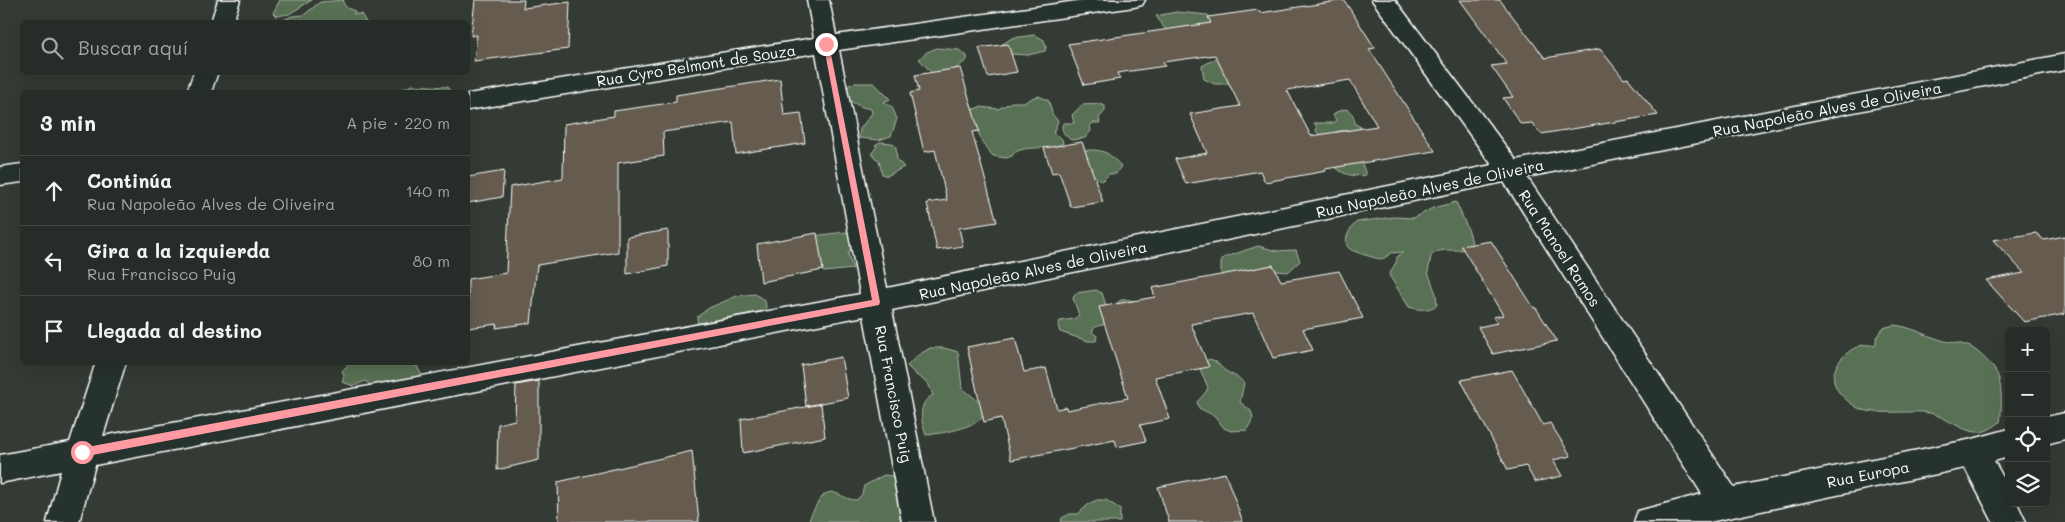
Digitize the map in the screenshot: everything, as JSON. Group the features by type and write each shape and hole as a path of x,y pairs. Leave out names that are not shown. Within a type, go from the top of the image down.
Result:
{"street":[{"path":"223,20 229,0"},
{"name":"Rua Francisco Puig","path":"818,0 918,522"},
{"name":"Rua Cyro Belmont de Souza","path":"470,102 826,44 1134,0"},
{"name":"Rua Manoel Ramos","path":"1383,0 1510,171 1726,503"},
{"name":"Rua Napoleão Alves de Oliveira","path":"0,469 876,302 1510,171 2065,62"},
{"path":"200,90 205,75"},
{"path":"0,176 20,172"},
{"path":"63,522 82,452 111,365"},
{"path":"2050,430 2065,426"},
{"name":"Rua Europa","path":"1650,522 1726,503 1973,453 2005,443"},
{"path":"1973,453 2010,522"}],"green space":[{"path":"280,0 312,0 289,14 276,16 273,13"},
{"path":"344,0 343,3 347,8 355,11 353,14 361,14 365,20 283,20 292,16 304,15 320,2"},
{"path":"1176,12 1208,15 1213,22 1189,30 1166,30 1156,16"},
{"path":"1035,35 1044,40 1045,51 1028,55 1010,54 1001,45 1012,38"},
{"path":"937,48 959,50 967,56 967,60 955,69 932,73 919,59 927,52"},
{"path":"1217,58 1235,93 1228,84 1215,84 1204,79 1202,66"},
{"path":"855,83 874,83 890,99 884,102 892,107 897,119 891,136 879,140 859,138 860,129 872,113 871,109 856,105 848,97 849,85"},
{"path":"413,85 447,87 449,90 399,90"},
{"path":"1039,96 1049,101 1052,114 1058,121 1053,133 1062,139 1063,143 1057,146 1021,150 1006,158 993,156 982,142 971,112 980,107 998,109 1012,102 1025,102"},
{"path":"1100,104 1105,106 1105,111 1099,118 1100,123 1093,123 1090,126 1091,131 1085,138 1071,140 1065,135 1062,128 1063,123 1074,123 1072,115 1082,105"},
{"path":"1346,109 1353,115 1355,124 1361,127 1320,136 1316,131 1317,127 1314,123 1333,123 1336,120 1333,116 1336,112"},
{"path":"880,142 892,143 896,147 897,160 904,167 887,176 882,174 879,160 872,153 877,146 875,145"},
{"path":"1081,151 1105,152 1115,159 1121,166 1116,174 1109,174 1102,181 1091,172 1083,160"},
{"path":"1360,158 1366,175 1356,176 1348,174 1340,171 1332,164"},
{"path":"1456,202 1470,234 1472,245 1462,250 1440,251 1431,256 1428,272 1436,294 1437,305 1434,307 1416,309 1409,307 1389,275 1397,257 1403,252 1391,253 1381,259 1356,252 1347,246 1346,239 1357,222 1394,217 1414,218 1433,208"},
{"path":"846,232 852,234 853,244 848,254 853,269 824,272 814,264 814,238 820,235"},
{"path":"1258,246 1277,251 1296,250 1300,261 1288,272 1265,270 1227,279 1221,274 1223,258"},
{"path":"1096,290 1102,293 1107,309 1113,308 1122,300 1134,301 1116,321 1095,327 1092,332 1097,336 1096,341 1088,341 1060,332 1058,326 1060,321 1074,319 1079,315 1073,298 1076,293"},
{"path":"755,294 765,301 767,313 698,328 697,317 709,308 737,296"},
{"path":"1894,325 1964,345 1981,354 1990,363 1998,376 2001,399 2000,422 1986,431 1969,431 1930,413 1863,410 1845,399 1834,381 1834,374 1839,362 1854,348 1864,345 1875,346 1877,336 1883,328"},
{"path":"930,348 944,348 958,352 962,388 983,405 984,417 963,428 926,435 922,418 922,407 928,398 933,395 928,383 907,366 917,356"},
{"path":"1209,359 1215,361 1244,383 1240,402 1251,411 1253,418 1247,430 1231,431 1224,428 1215,416 1199,408 1197,402 1208,387 1199,367"},
{"path":"348,365 415,365 422,376 369,390 369,384 365,381 354,386 342,382 344,375 342,371"},
{"path":"884,475 900,477 910,522 809,522 817,504 827,493 836,493 857,500 862,494 864,486"},
{"path":"1097,500 1106,500 1120,509 1120,522 1061,522 1062,518 1070,514 1078,514 1090,503"}],"building":[{"path":"475,0 524,0 523,8 570,2 568,49 474,61 477,35 471,36"},
{"path":"1344,0 1375,48 1369,49 1435,151 1325,169 1326,171 1265,182 1260,171 1186,184 1175,159 1207,153 1190,114 1240,106 1215,55 1163,62 1165,66 1117,73 1120,79 1084,85 1068,44 1211,23 1208,17 1258,10 1260,13","holes":["1350,80 1377,126 1311,136 1287,90"]},
{"path":"1460,0 1500,0 1545,58 1600,49 1624,79 1628,78 1658,115 1541,134 1532,123 1521,124 1503,98 1513,97 1491,66 1507,64"},
{"path":"1008,44 1017,72 988,77 979,48"},
{"path":"960,68 979,131 972,132 997,222 959,228 963,246 937,250 927,203 947,200 935,150 924,152 910,93 919,91 915,75"},
{"path":"780,79 784,115 801,113 805,143 736,154 733,122 663,132 664,156 618,163 618,252 537,265 531,323 496,328 497,324 470,328 470,279 506,273 510,187 563,178 564,124 614,116 614,111 676,102 676,95"},
{"path":"1082,142 1103,202 1071,207 1059,172 1052,173 1044,148"},
{"path":"504,171 502,197 470,203 470,177"},
{"path":"668,230 668,266 627,274 627,237"},
{"path":"817,233 823,270 761,282 757,244"},
{"path":"2036,233 2044,240 2065,236 2065,314 2024,322 1986,280 2024,273 1993,240"},
{"path":"1491,241 1557,341 1493,354 1478,327 1497,323 1493,317 1503,315 1461,246"},
{"path":"1273,265 1281,281 1339,271 1363,318 1303,329 1313,350 1273,358 1253,313 1191,324 1209,367 1155,377 1170,419 1140,425 1146,441 1117,447 1115,440 1011,460 1001,418 984,422 967,347 1015,338 1024,372 1046,368 1057,409 1066,407 1067,410 1128,398 1099,307 1155,297 1152,288"},
{"path":"841,357 848,398 806,406 801,365"},
{"path":"1512,370 1543,425 1550,423 1571,456 1553,460 1562,476 1535,482 1526,466 1508,470 1461,380"},
{"path":"539,381 539,460 497,470 498,424 515,420 516,385"},
{"path":"821,404 825,437 743,453 741,419"},
{"path":"692,451 699,522 559,522 558,482"},
{"path":"1225,473 1243,522 1169,522 1158,487"}],"route":[{"path":"82,452 876,302 826,44"}]}
